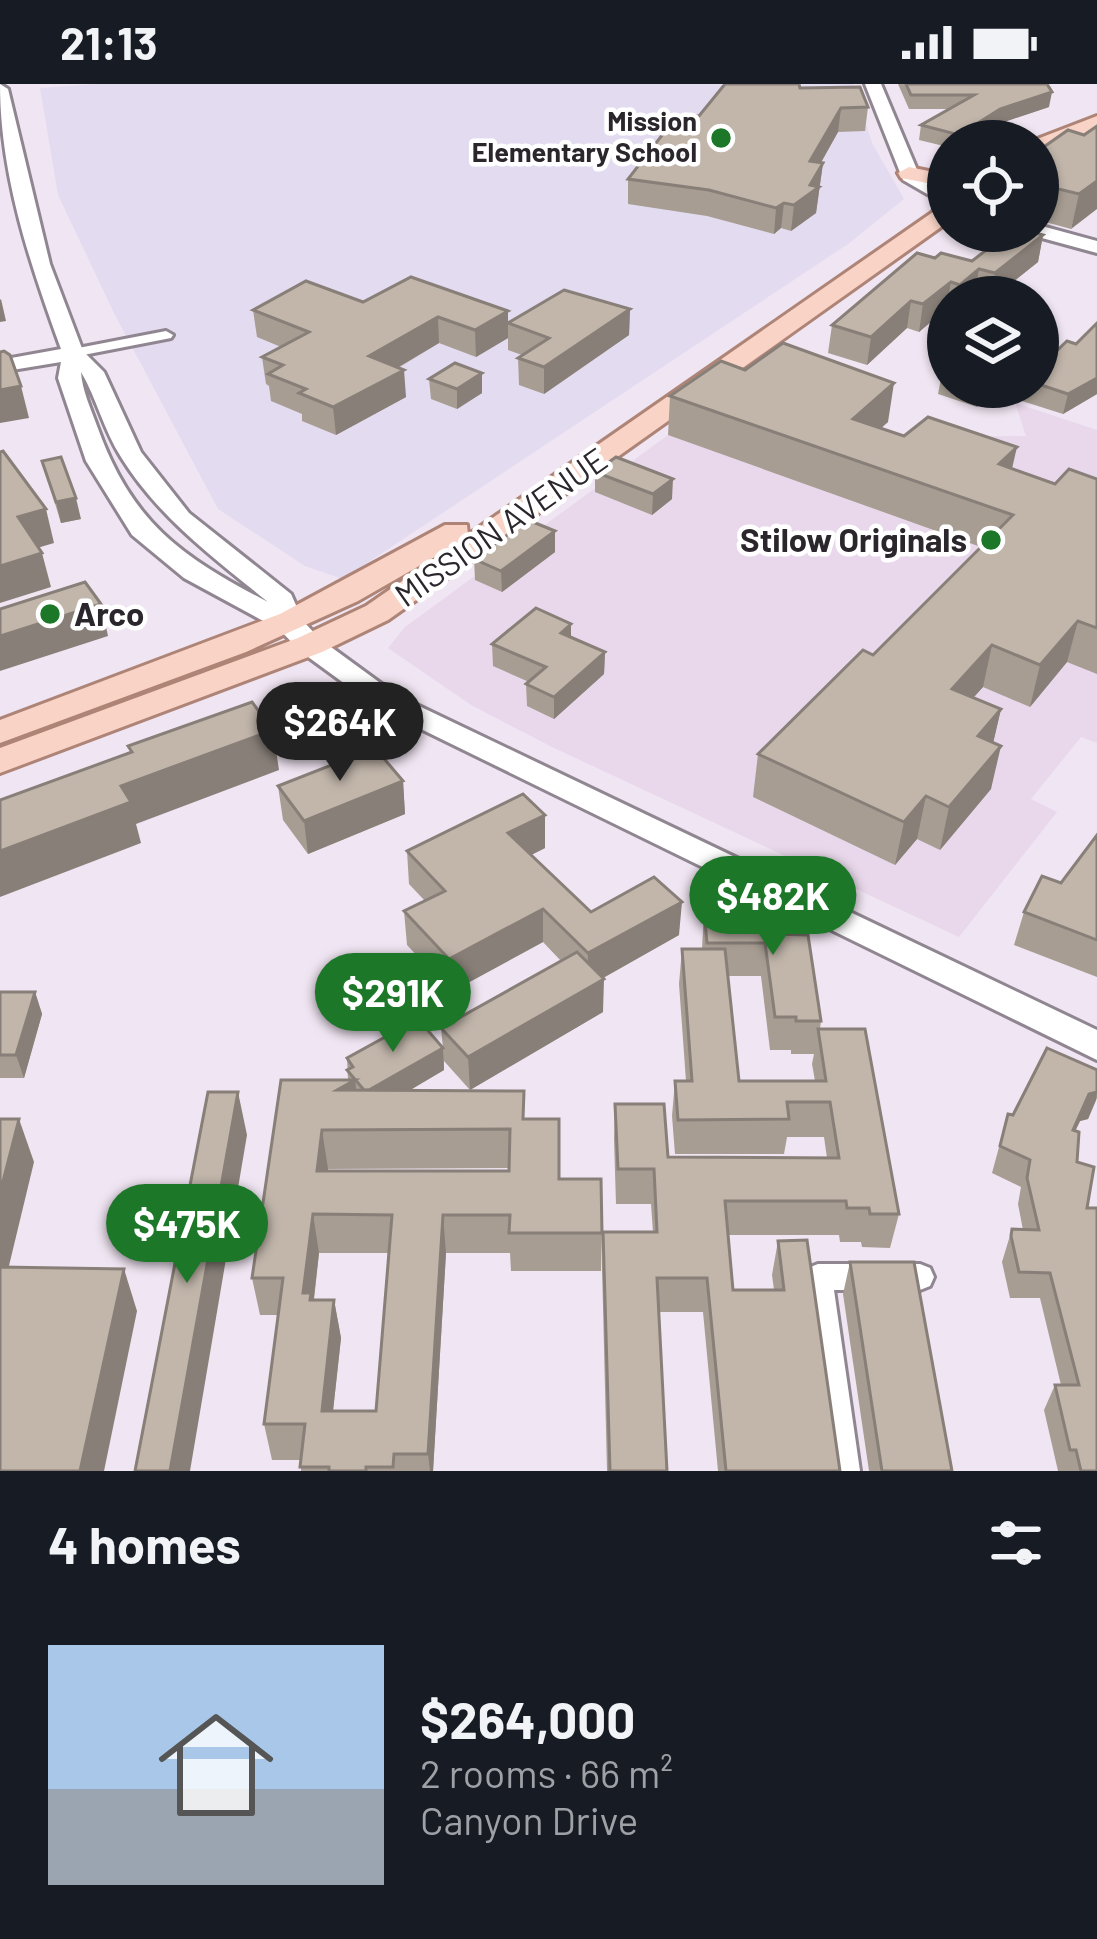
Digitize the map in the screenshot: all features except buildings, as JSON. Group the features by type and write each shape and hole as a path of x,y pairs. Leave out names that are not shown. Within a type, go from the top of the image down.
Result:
{"main road":[{"path":"873,84 909,173 927,190"},
{"path":"0,89 40,264 73,353 93,372 129,452 146,476 180,518 282,599 300,635"},
{"path":"1059,137 1097,122"},
{"path":"909,173 927,177"},
{"name":"MISSION AVENUE","path":"0,761 300,635 927,206"},
{"path":"1059,237 1097,247"},
{"path":"0,366 73,353"},
{"path":"73,353 70,379 98,460 141,530 193,573 300,635 388,702 1097,1046"},
{"name":"MISSION AVENUE","path":"0,732 300,635"}],"street":[{"path":"73,353 166,335"},
{"path":"845,1471 818,1277 920,1276"}],"shaded area":[{"path":"97,84 853,84 872,143 904,199 848,244 343,579 305,566 218,509 115,315 58,195 40,88"},
{"path":"727,392 855,438 1026,436 1017,408 1097,430 1097,743 1081,737 1031,799 1057,812 959,937 471,705 388,648 405,627"}],"place":[{"name":"Mission Elementary School","path":"721,138"},
{"name":"Stilow Originals","path":"991,540"},
{"name":"Arco","path":"50,614"}]}
